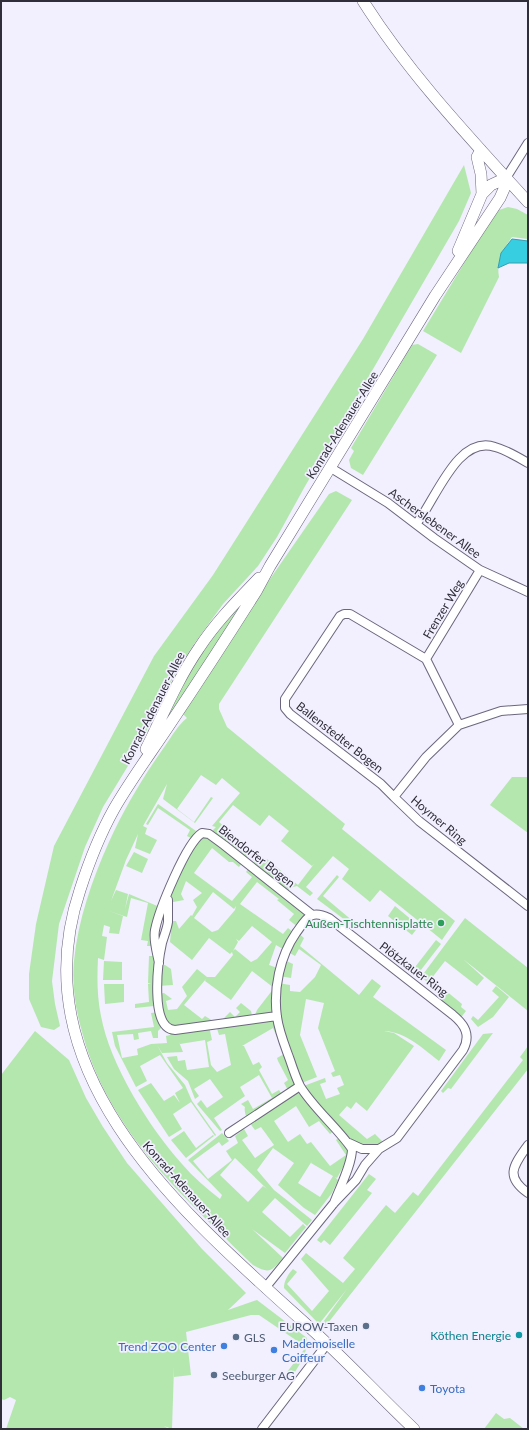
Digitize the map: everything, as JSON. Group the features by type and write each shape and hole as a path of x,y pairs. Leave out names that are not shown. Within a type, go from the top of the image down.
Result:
{"main road":[{"path":"363,1 405,62 528,202"},
{"path":"481,150 476,157 481,174 482,194"},
{"path":"482,194 491,185 506,178"},
{"name":"Konrad-Adenauer-Allee","path":"414,1429 327,1344 221,1246 164,1187 127,1142 96,1090 85,1066 76,1040 66,994 66,947 71,922 90,862 114,810 253,596 435,296 500,198 504,189 506,178"},
{"name":"Konrad-Adenauer-Allee","path":"435,296 470,225 482,194"},
{"name":"Konrad-Adenauer-Allee","path":"125,791 183,673 198,649 228,609 270,566"}],"street":[{"path":"506,178 528,143"},
{"path":"416,524 436,496 454,463 466,451 480,446 494,446 528,463"},
{"name":"Ascherslebener Allee","path":"331,468 388,503 480,570 528,592"},
{"name":"Frenzer Weg","path":"426,659 480,570"},
{"name":"Ballenstedter Bogen","path":"394,797 381,784 290,714 286,708 285,699 337,620 344,614 350,614 426,659"},
{"path":"426,659 459,725"},
{"name":"Hoymer Ring","path":"528,709 501,711 459,725 426,758 394,797 419,821 528,906"},
{"name":"Biendorfer Bogen","path":"277,1016 175,1030 167,1028 161,1020 158,986 159,963 168,922 169,891 191,845 199,834 206,833 224,845 311,914"},
{"path":"311,914 294,936 280,970 277,985 277,1016 280,1035 300,1086 348,1142 361,1154 365,1165"},
{"name":"Plötzkauer Ring","path":"311,914 319,914 329,918 453,1014 462,1022 467,1032 467,1043 463,1050 397,1138 379,1149 352,1158 346,1169 334,1203"},
{"path":"229,1133 300,1086"},
{"path":"348,1142 362,1149 379,1149"},
{"path":"348,1142 352,1149 352,1158"},
{"path":"528,1145 514,1166 513,1173 517,1183 528,1193"},
{"name":"Plötzkauer Ring","path":"265,1288 334,1203 356,1180 365,1165 379,1149"},
{"path":"262,1429 327,1344"}],"green space":[{"path":"464,165 471,193 459,221 277,537 258,566 223,604 194,644 176,672 134,756 103,807 85,847 59,924 52,981 60,1026 54,1030 41,1027 29,999 29,974 36,924 54,846 154,656 213,575 363,339"},
{"path":"508,207 517,209 528,215 528,239 512,237 506,246 499,261 499,277 461,353 423,331 480,237 499,210"},
{"path":"418,344 437,355 363,475 351,468 349,460 354,451 351,448 412,345"},
{"path":"336,491 352,500 219,704 219,709 227,727 345,824 342,829 455,921 442,940 380,890 370,902 342,879 349,869 333,856 306,887 313,893 310,896 297,886 290,888 285,894 311,914 299,928 289,920 294,914 277,900 279,899 257,882 240,904 283,934 288,928 295,934 297,932 304,938 300,946 359,995 372,979 381,986 373,997 446,1050 439,1061 407,1038 399,1034 392,1032 384,1031 394,1033 414,1046 367,1111 356,1102 351,1109 347,1106 339,1115 367,1139 375,1134 386,1145 356,1146 337,1178 335,1177 338,1180 332,1193 315,1215 304,1208 278,1185 294,1163 273,1148 257,1170 274,1190 312,1220 307,1226 275,1198 262,1212 290,1237 303,1224 306,1227 285,1253 252,1229 283,1258 270,1270 263,1270 253,1265 200,1213 150,1158 128,1129 108,1098 93,1064 81,1028 74,995 74,961 82,915 103,856 121,817 142,781 175,731 187,718 179,710 329,494","holes":["201,775 216,785 222,778 240,793 212,826 216,827 209,834 197,837 169,892 168,903 184,900 181,894 186,881 202,893 193,900 197,907 192,916 191,915 179,929 176,921 172,921 170,942 192,960 209,938 230,954 232,952 233,955 215,977 207,977 197,969 182,987 187,996 177,1009 168,1010 166,1001 172,999 164,993 158,994 160,1012 151,1013 154,1027 112,1032 115,1046 136,1087 147,1081 140,1066 160,1055 183,1088 175,1093 180,1103 174,1095 164,1101 151,1083 138,1090 169,1137 182,1129 173,1114 191,1102 215,1136 216,1135 192,1101 185,1085 167,1063 157,1045 162,1053 183,1052 179,1042 180,1044 205,1040 209,1067 187,1070 185,1060 178,1061 177,1056 167,1057 174,1069 188,1081 195,1099 199,1096 194,1089 210,1079 223,1097 207,1108 201,1100 197,1104 220,1131 222,1130 214,1118 245,1096 240,1087 259,1075 272,1098 253,1109 248,1100 241,1104 245,1107 246,1116 255,1130 261,1127 274,1145 255,1158 242,1140 248,1136 244,1129 235,1136 238,1143 226,1151 232,1160 208,1179 193,1161 219,1142 222,1146 229,1141 222,1133 188,1160 222,1195 220,1199 205,1187 169,1149 144,1114 132,1094 113,1055 106,1035 101,1016 98,994 98,958 104,960 107,937 102,936 104,925 110,927 109,933 119,934 123,916 109,911 127,917 131,898 148,903 141,940 148,941 147,946 152,946 162,908 129,894 125,909 128,894 116,890 111,901 126,860 138,834 135,848 150,854 157,840 145,834 147,828 143,826 167,784 163,799 195,823 213,798 211,797 194,822 177,809","233,805 260,826 269,815 289,831 281,841 312,866 314,864 298,885 267,859 265,861 259,856 251,866 285,893 284,894 250,866 246,872 252,877 232,901 194,873 212,848 229,862 233,862 239,867 250,853 243,847 245,844 219,822","213,892 234,909 236,906 235,910 218,930 212,932 194,918","252,926 272,942 257,959 251,962 235,949 233,951 238,942 236,939 239,941","276,945 295,956 299,949 321,965 315,977 300,992 290,991 290,985 278,983 279,976 291,978 293,964 284,960 280,969 269,965","252,971 274,988 257,1010 253,1020 251,1011 241,1003 236,1008 240,1012 235,1017 230,1012 223,1019 224,1024 216,1025 219,1035 225,1034 231,1065 217,1072 211,1065 207,1042 212,1040 209,1026 213,1021 205,1016 202,1019 184,1005 206,979 205,981 231,1000","306,999 324,1003 318,1028 335,1071 331,1073 333,1077 340,1075 344,1085 337,1088 340,1094 326,1099 320,1084 326,1082 325,1078 301,1087 299,1084 317,1077 300,1035","164,1025 171,1030 170,1035 166,1036 167,1043 151,1044 137,1049 138,1055 122,1058 117,1035 133,1034 134,1040 139,1039 138,1033 151,1031 153,1038 158,1038 158,1031","273,1028 284,1054 277,1058 288,1080 284,1083 289,1092 283,1096 279,1090 272,1094 259,1070 262,1067 259,1062 253,1065 244,1046 242,1046","296,1106 309,1127 319,1121 330,1134 336,1129 341,1136 336,1140 346,1155 330,1166 311,1142 307,1144 300,1134 288,1142 274,1121","235,1158 267,1189 263,1186 248,1202 220,1175","312,1161 311,1163 333,1176 320,1197 298,1183"]},
{"path":"253,588 169,723 164,721 189,673 216,632"},
{"path":"512,777 528,777 528,833 490,805"},
{"path":"158,804 196,831 191,838 187,836 190,830 158,808 148,825 146,824"},
{"path":"134,852 148,859 142,873 126,866"},
{"path":"337,875 339,877 323,896 354,922 352,924 357,929 317,899"},
{"path":"395,906 419,926 412,935 388,916"},
{"path":"465,918 528,968 528,1011 463,959 484,978 477,986 445,961 431,979 444,989 441,993 421,977"},
{"path":"436,940 441,944 417,975 412,971"},
{"path":"149,956 157,956 159,965 165,965 171,969 173,985 158,986 153,983 154,1006 135,1008 135,1004 149,1002 148,984 151,983 148,983"},
{"path":"104,961 122,962 122,980 103,980"},
{"path":"104,984 124,984 124,1002 105,1004"},
{"path":"496,986 509,997 493,1017 478,1027 471,1019 473,1016 478,1020 499,997 492,991"},
{"path":"445,990 462,1004 461,1007 466,1011 459,1020 437,1002"},
{"path":"35,1031 69,1060 86,1098 127,1163 202,1249 246,1293 228,1310 257,1300 307,1338 306,1350 304,1355 289,1381 284,1376 306,1347 259,1315 251,1315 186,1332 191,1375 174,1377 174,1367 172,1429 164,1426 169,1429 6,1429 16,1400 10,1397 4,1400 1,1399 1,1075"},
{"path":"493,1033 451,1089 448,1088 443,1093 441,1091 483,1034"},
{"path":"528,1046 528,1069 324,1328 321,1325 347,1289 319,1324 284,1288 289,1273 293,1269 297,1272 287,1284 312,1311 329,1291 301,1259 306,1253 343,1283 355,1269 343,1258 386,1205 395,1213 413,1192 418,1196 523,1060 520,1057"},
{"path":"184,1131 196,1148 213,1135 214,1136 186,1158 171,1140"},
{"path":"369,1174 376,1179 367,1190 372,1193 330,1245 324,1240 321,1243 317,1240"},
{"path":"496,1413 504,1419 510,1418 524,1429 484,1429"}],"water":[{"path":"512,239 528,241 528,263 509,263 498,268 501,253"}],"place":[{"name":"Außen-Tischtennisplatte","path":"441,923"},
{"name":"EUROW-Taxen","path":"366,1326"},
{"name":"Köthen Energie","path":"519,1335"},
{"name":"GLS","path":"236,1337"},
{"name":"Trend ZOO Center","path":"224,1346"},
{"name":"Mademoiselle Coiffeur","path":"274,1350"},
{"name":"Seeburger AG","path":"214,1375"},
{"name":"Toyota","path":"422,1388"}]}
